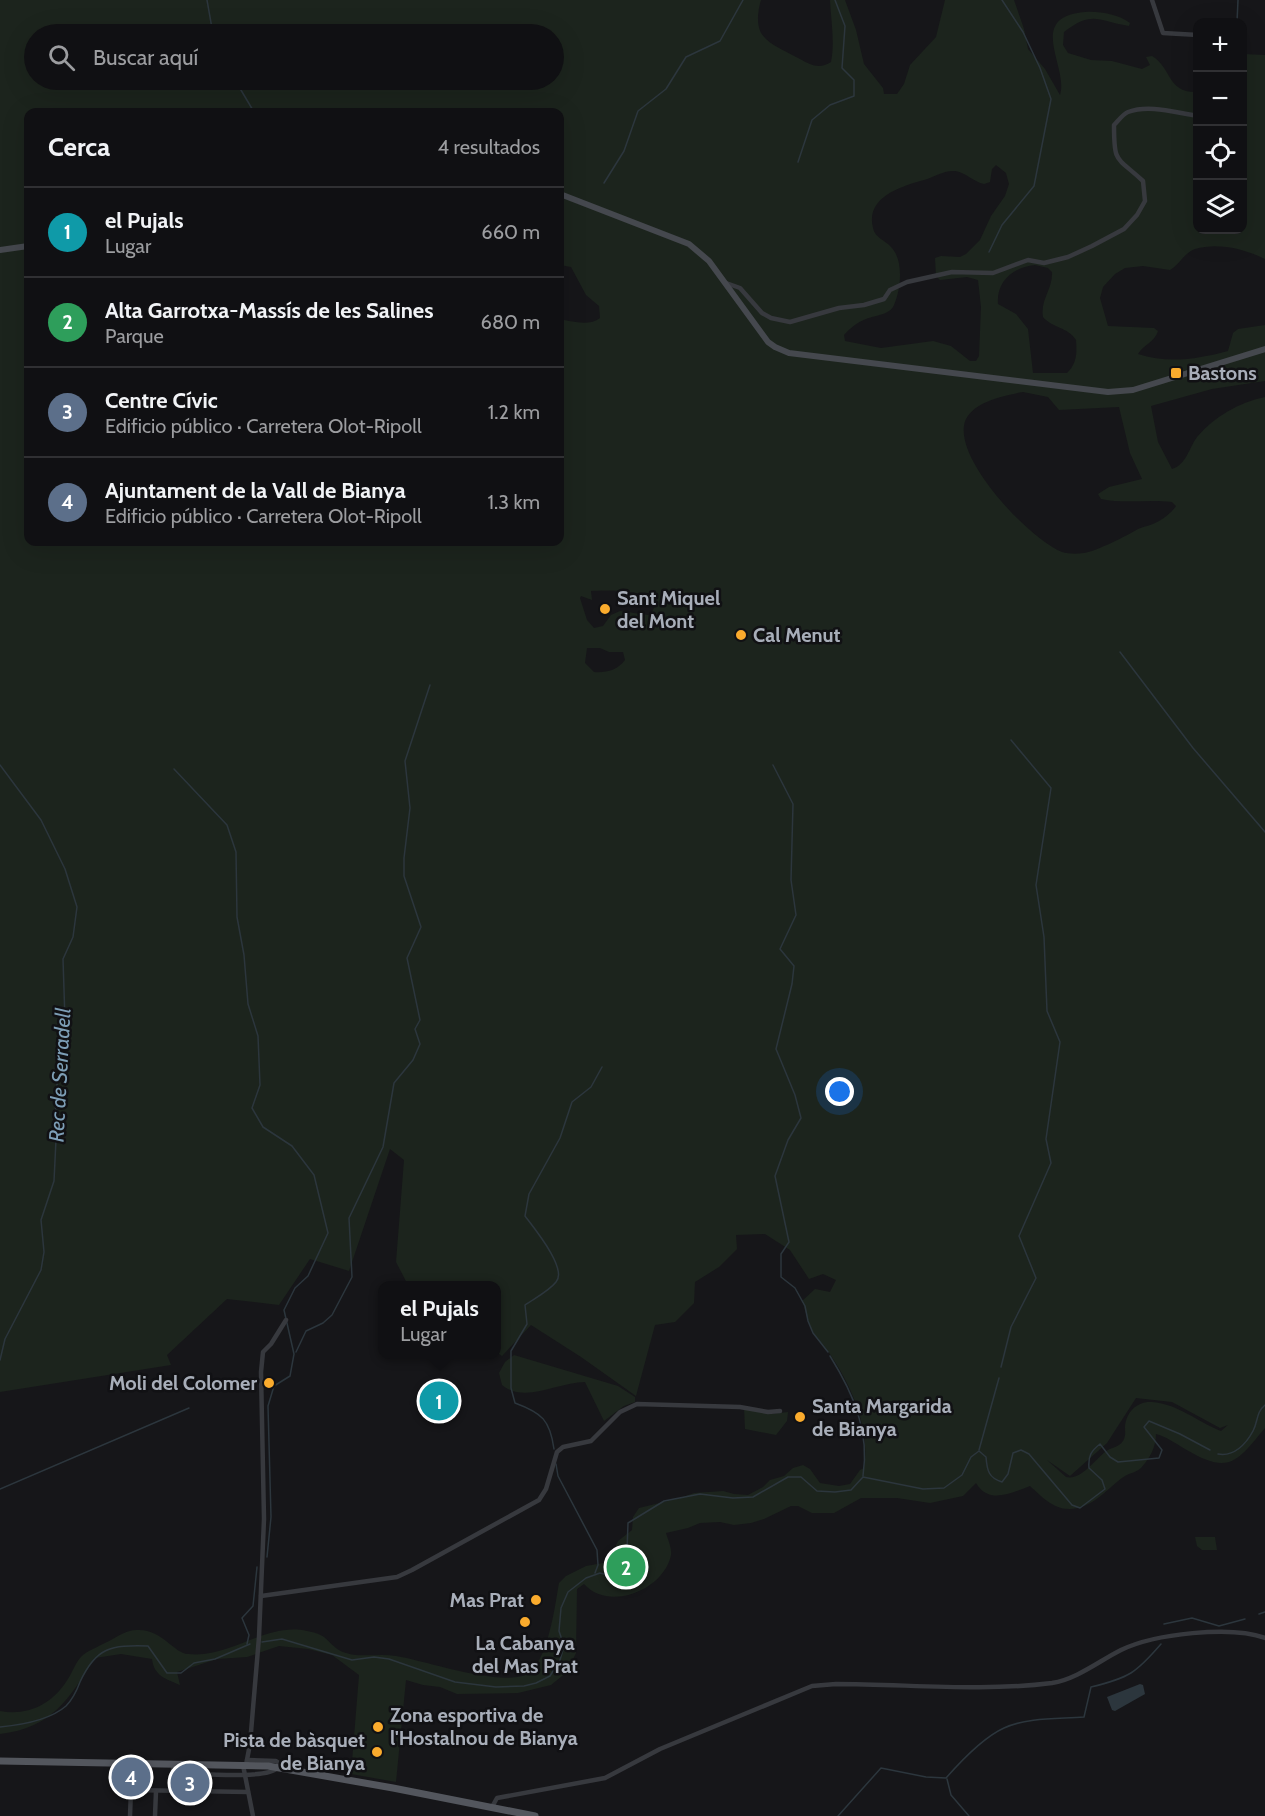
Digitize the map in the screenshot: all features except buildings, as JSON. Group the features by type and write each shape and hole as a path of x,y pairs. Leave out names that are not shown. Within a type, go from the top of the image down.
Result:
{"main road":[{"path":"564,196 688,244 703,255 768,342 789,353 1108,392 1134,390 1265,349"},
{"path":"0,250 24,247"},
{"path":"0,1761 247,1764 288,1769 536,1816"}],"street":[{"path":"1152,0 1163,33 1193,35"},
{"path":"724,282 740,288 762,313 771,318 790,322 839,308 864,305 884,299 890,290 907,282 952,272 993,273 1028,260 1044,262 1068,257 1124,229 1137,215 1145,201 1143,181 1117,160 1114,151 1114,125 1127,112 1143,110 1159,109 1193,116"},
{"path":"253,1816 244,1775 250,1744 261,1596 264,1519 261,1372 263,1352 271,1344 286,1320"},
{"path":"261,1596 397,1577 412,1570 539,1500 546,1489 557,1452 563,1446 591,1441 620,1412 637,1404 740,1407 768,1412 780,1411"},
{"path":"492,1807 497,1798 606,1778 660,1749 812,1686 836,1684 995,1686 1051,1683 1074,1676 1124,1649 1158,1637 1176,1634 1235,1633 1265,1638"},
{"path":"247,1764 276,1761 288,1769"},
{"path":"173,1764 173,1773 244,1775 270,1773 278,1768"},
{"path":"247,1764 252,1774"},
{"path":"247,1784 252,1774"},
{"path":"130,1816 131,1790 248,1792"},
{"path":"155,1816 156,1791"}],"shaded area":[{"path":"0,0 761,0 758,12 759,29 768,41 809,64 822,66 831,62 832,54 830,0 845,0 856,30 864,64 883,88 884,94 897,94 904,84 910,65 936,37 945,0 1014,0 1028,49 1045,69 1060,95 1061,84 1053,45 1053,33 1057,23 1067,16 1085,12 1108,14 1120,17 1130,23 1129,26 1095,19 1082,21 1064,32 1063,45 1068,53 1091,60 1112,61 1142,69 1150,65 1146,57 1152,56 1175,84 1193,92 1193,234 1247,234 1247,54 1265,55 1265,259 1249,252 1222,246 1195,249 1170,270 1143,266 1125,268 1115,274 1103,287 1100,298 1108,326 1154,328 1158,331 1138,354 1160,359 1183,359 1228,351 1233,333 1238,329 1265,325 1265,381 1212,389 1151,406 1158,442 1172,469 1181,464 1197,437 1211,423 1236,407 1265,397 1265,1428 1239,1457 1222,1463 1200,1457 1156,1434 1152,1452 1138,1471 1125,1476 1093,1502 1078,1508 1058,1507 1030,1486 1008,1494 994,1495 981,1490 976,1483 963,1496 930,1503 897,1498 861,1498 834,1513 812,1513 798,1506 791,1506 751,1523 734,1525 720,1522 700,1523 666,1533 671,1555 658,1578 647,1587 621,1596 607,1596 595,1592 584,1584 577,1589 576,1653 567,1672 551,1685 518,1693 457,1694 440,1687 406,1680 396,1782 351,1774 359,1675 332,1655 308,1649 279,1646 247,1657 217,1659 177,1672 180,1685 158,1673 152,1659 121,1654 95,1658 67,1698 46,1718 18,1731 0,1734 0,1711 20,1712 46,1703 60,1690 83,1655 123,1634 136,1630 145,1630 160,1636 177,1650 188,1654 218,1651 277,1631 307,1631 324,1637 340,1651 352,1654 396,1656 480,1675 513,1678 525,1675 533,1669 545,1647 553,1619 559,1583 566,1576 586,1566 603,1563 611,1556 618,1541 632,1530 633,1517 639,1508 694,1493 723,1491 748,1495 763,1487 770,1480 784,1476 793,1468 803,1465 810,1469 820,1483 839,1486 850,1484 864,1468 864,1436 856,1404 834,1360 814,1334 802,1301 815,1289 830,1292 836,1280 823,1274 809,1279 790,1250 765,1234 736,1235 737,1249 719,1267 695,1282 694,1303 675,1322 655,1325 636,1396 531,1325 501,1355 501,1281 406,1281 396,1262 404,1160 390,1149 349,1271 310,1259 279,1305 227,1299 167,1355 171,1365 0,1392","holes":["996,165 1006,173 1009,184 1005,196 991,216 980,240 960,257 935,258 936,276 940,280 967,277 978,280 981,307 979,356 976,361 970,361 951,346 933,341 881,348 845,341 844,335 854,326 866,319 886,313 892,308 898,291 900,275 898,259 891,247 878,237 873,228 874,208 880,201 896,190 947,172 959,172 984,184 990,182 992,169","1035,265 1048,268 1052,272 1051,284 1043,305 1043,317 1069,332 1076,340 1076,358 1067,373 1033,373 1028,329 1016,314 998,304 1000,289 1008,277 1013,272","1023,392 1048,397 1059,410 1119,407 1130,453 1142,479 1109,487 1098,494 1101,499 1110,500 1172,502 1176,506 1169,514 1111,543 1090,552 1078,554 1062,552 1048,544 1013,514 980,474 969,453 964,435 966,419 970,413 984,403 1008,395","591,591 627,592 645,596 655,606 648,615 620,611 611,615 603,626 594,628 587,620 580,598 581,596 592,600","587,648 623,652 625,660 615,668 594,672 585,663","1136,1398 1172,1402 1220,1428 1228,1425 1221,1431 1171,1406 1147,1402 1133,1408 1130,1412 1126,1422 1125,1436 1121,1443 1108,1450 1077,1476 1066,1477 1047,1460 1070,1476 1107,1443"]},
{"path":"514,1355 618,1386 635,1397 635,1402 624,1406 604,1421 585,1382 542,1391 521,1393 511,1390 502,1385 499,1373 505,1362"},
{"path":"744,1408 771,1414 788,1412 787,1421 776,1435 745,1429"},
{"path":"1195,1537 1215,1537 1217,1550 1202,1550 1197,1546"},
{"path":"1140,1684 1143,1685 1145,1694 1115,1711 1112,1710 1107,1697"}],"waterway":[{"path":"207,0 211,24"},
{"path":"604,183 624,151 638,111 666,89 686,57 720,41 743,0"},
{"path":"798,162 812,120 830,105 854,96 854,80 842,68 845,26 835,0"},
{"path":"989,252 1002,225 1034,186 1051,99 1040,68 1023,32 1002,0"},
{"path":"1237,18 1238,0"},
{"path":"241,90 252,108"},
{"path":"1120,652 1193,748 1265,832"},
{"path":"296,1352 306,1331 323,1323 332,1315 352,1277 349,1218 383,1147 394,1083 413,1060 420,1044 415,1029 420,1020 407,958 421,927 404,876 410,808 405,761 430,685"},
{"path":"1001,1367 1011,1327 1036,1278 1019,1236 1051,1163 1046,1139 1060,1042 1047,1011 1044,937 1036,885 1051,788 1011,740"},
{"name":"Rec de Serradell","path":"0,765 41,820 65,869 77,907 73,937 63,959 66,1051 54,1096 57,1119 54,1181 41,1220 44,1252 41,1270 5,1339 0,1360"},
{"path":"773,765 793,804 791,880 796,915 780,949 794,966 792,984 776,1049 795,1095 801,1118 788,1140 775,1176 789,1242 781,1254 781,1277 795,1288 805,1306 813,1333 828,1352"},
{"path":"174,769 227,825 236,852 237,917 244,955 248,1004 258,1036 260,1085 252,1108 263,1127 292,1146 314,1175 328,1233 308,1276 295,1288 284,1310 294,1354 290,1376 274,1386 268,1406 271,1517 267,1557"},
{"path":"554,1449 547,1424 532,1410 515,1403 511,1388 511,1351 527,1324 525,1305 550,1288 558,1276 554,1259 525,1216 529,1194 560,1138 572,1102 591,1087 602,1067"},
{"path":"830,1356 846,1384 858,1413 864,1443 863,1476"},
{"path":"979,1450 999,1378"},
{"path":"1218,1454 1229,1454 1243,1445 1253,1431 1260,1411 1265,1405"},
{"path":"0,1489 189,1408"},
{"path":"262,1642 282,1639 352,1660 374,1657 389,1659 455,1682 496,1687 524,1686 550,1676 560,1660 564,1646 559,1631 561,1608 568,1592 586,1578 600,1573 619,1578 627,1551 628,1523 664,1501 700,1494 733,1498 753,1497 788,1477 801,1477 817,1491 851,1490 863,1477 923,1489 944,1488 962,1475 971,1457 979,1451 986,1457 991,1476 1002,1482 1008,1474 1013,1453 1021,1450 1029,1454 1072,1505 1080,1508 1105,1489 1102,1480 1089,1468 1091,1454 1100,1444 1110,1457 1118,1462 1159,1458 1162,1450 1144,1427 1149,1421 1210,1450"},
{"path":"556,1464 558,1476 597,1550 598,1565 595,1573"},
{"path":"247,1644 249,1635 242,1618 253,1606 257,1567"},
{"path":"1259,1614 1265,1612"},
{"path":"1164,1624 1192,1618 1219,1626 1245,1619"},
{"path":"0,1727 35,1721 52,1715 66,1706 92,1661 106,1650 124,1646 148,1646 167,1673 181,1673 194,1663 215,1659 250,1644"},
{"path":"838,1816 881,1768 926,1777 946,1778 981,1743 996,1732 1013,1724 1033,1720 1084,1717 1091,1687 1114,1681 1131,1673 1145,1662 1161,1644"},
{"path":"947,1779 951,1795 969,1816"}],"place":[{"name":"Bastons","path":"1176,373"},
{"name":"Sant Miquel del Mont","path":"605,609"},
{"name":"Cal Menut","path":"741,635"},
{"name":"Moli del Colomer","path":"269,1383"},
{"name":"el Pujals","path":"439,1401"},
{"name":"Santa Margarida de Bianya","path":"800,1417"},
{"name":"Alta Garrotxa-Massís de les Salines","path":"626,1567"},
{"name":"Mas Prat","path":"536,1600"},
{"name":"La Cabanya del Mas Prat","path":"525,1622"},
{"name":"Zona esportiva de l'Hostalnou de Bianya","path":"378,1727"},
{"name":"Pista de bàsquet de Bianya","path":"377,1752"},
{"name":"Ajuntament de la Vall de Bianya","path":"131,1777"},
{"name":"Centre Cívic","path":"190,1783"}]}
